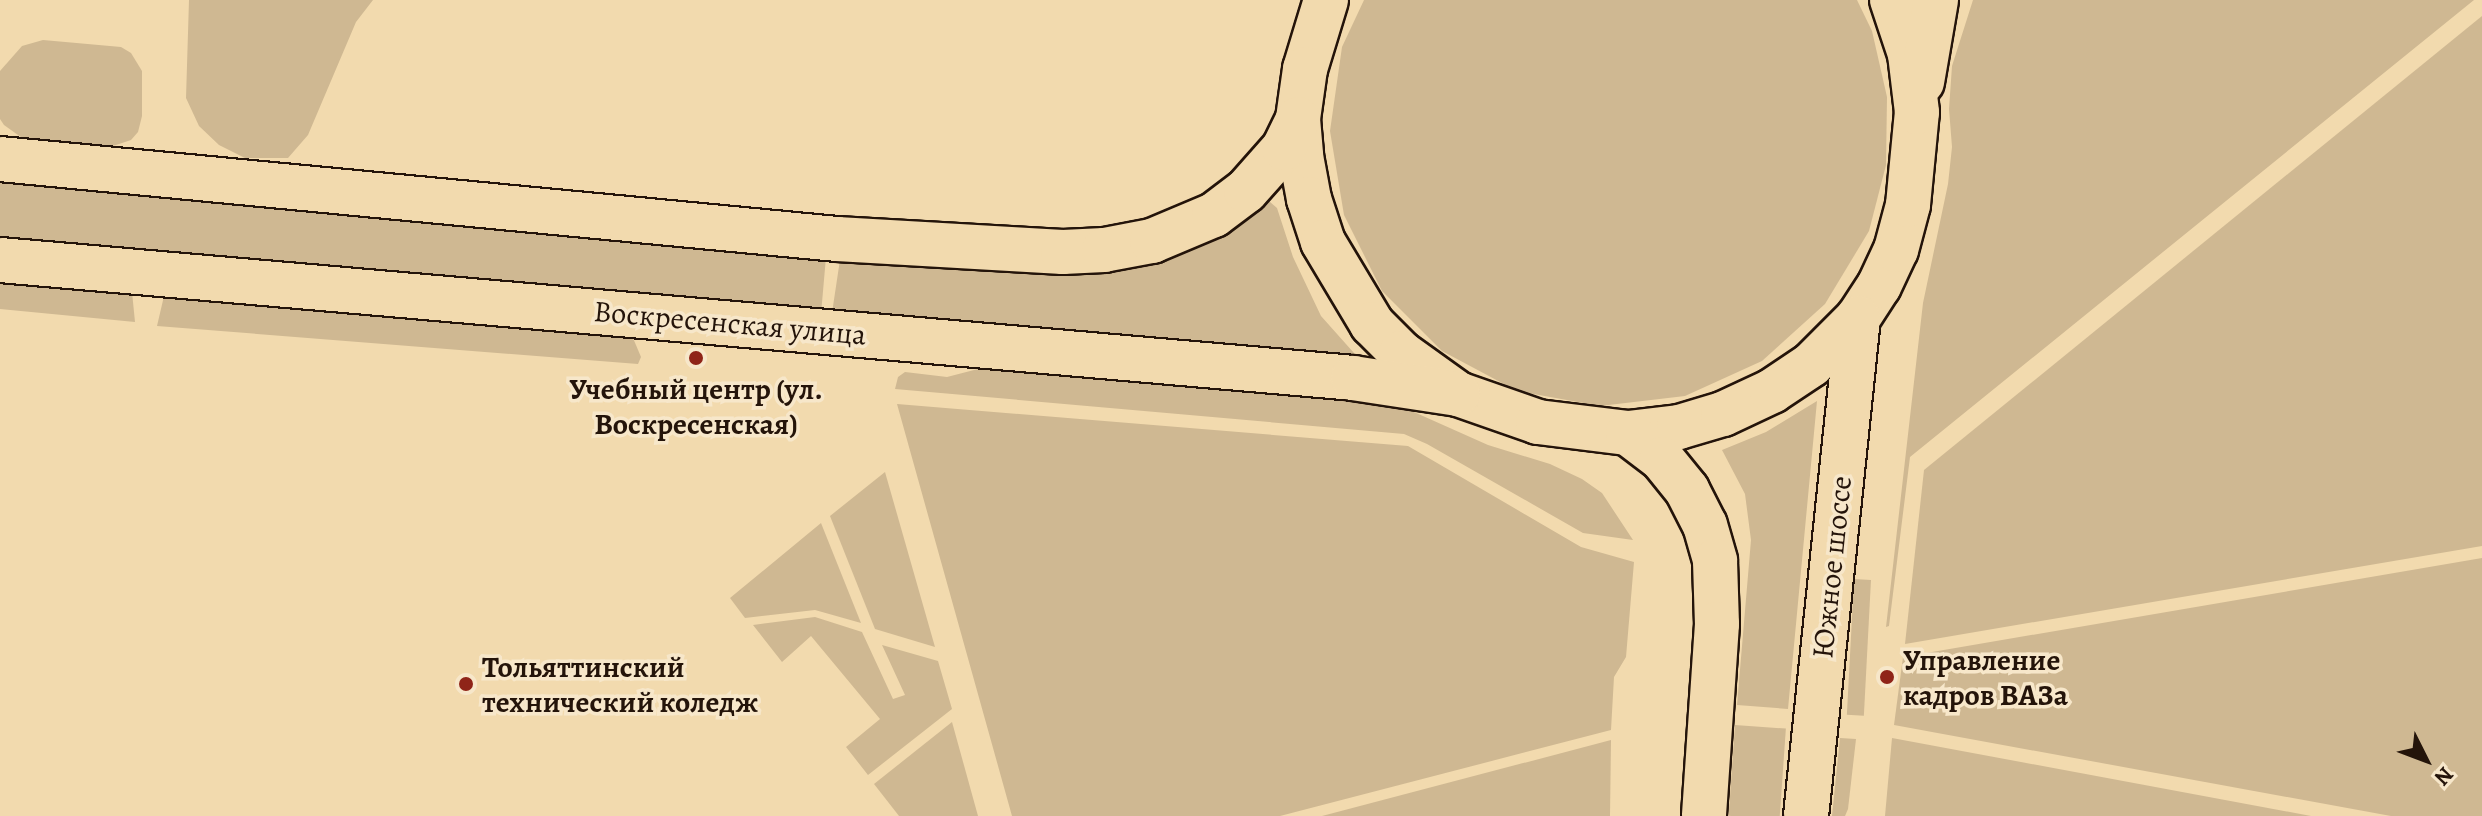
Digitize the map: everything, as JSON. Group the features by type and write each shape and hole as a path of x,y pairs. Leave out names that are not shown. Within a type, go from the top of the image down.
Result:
{"main road":[{"path":"1326,0 1305,69 1298,119 1309,199 1323,242 1372,324 1401,353 1458,394 1538,422 1628,433 1679,427 1723,414 1772,391 1811,365 1858,318 1879,286 1896,250 1908,205 1917,112 1936,0"},
{"path":"1892,0 1910,54 1917,112"},
{"path":"0,159 837,239 1063,252 1104,250 1152,241 1214,215 1246,191 1284,148 1298,119"},
{"name":"Воскресенская улица","path":"0,260 1353,378 1458,394"},
{"name":"Южное шоссе","path":"1806,816 1858,318"},
{"path":"1628,433 1662,459 1687,490 1705,525 1715,561 1717,624 1704,816"}],"shaded area":[{"path":"189,0 373,0 356,22 308,135 288,158 245,158 219,145 199,126 186,98"},
{"path":"1364,0 1857,0 1872,31 1887,97 1886,165 1869,231 1825,304 1762,361 1685,396 1600,406 1517,391 1442,351 1382,291 1344,215 1330,131 1342,47"},
{"path":"1973,0 2474,0 1910,457 1889,626 1886,627 1923,303 1948,184 1952,147 1949,109 1952,66"},
{"path":"2482,16 2482,546 1905,644 1924,470"},
{"path":"43,40 121,47 131,53 142,71 142,116 138,132 131,140 113,146 25,140 4,125 0,119 0,71 22,46"},
{"path":"0,175 827,247 821,309 0,237"},
{"path":"1269,201 1277,208 1293,257 1321,316 1362,362 832,313 841,253 1178,253 1225,235"},
{"path":"0,270 132,292 135,322 0,309"},
{"path":"164,296 592,327 633,338 641,357 638,364 157,326"},
{"path":"1005,362 1387,400 1488,445 1550,464 1582,479 1602,493 1633,540 1583,533 1404,434 895,389 898,377 905,372 947,377"},
{"path":"1817,401 1788,709 1737,705 1751,540 1745,494 1722,450 1766,432"},
{"path":"897,404 1408,446 1581,547 1634,562 1626,657 1614,677 1611,730 1280,816 1012,816"},
{"path":"885,472 935,647 875,629 830,516"},
{"path":"821,523 861,623 815,610 745,618 730,598"},
{"path":"2482,558 2482,816 2391,816 1894,725 1903,657"},
{"path":"1854,579 1871,580 1864,716 1847,715"},
{"path":"815,617 862,632 893,699 905,695 882,645 938,661 952,709 868,775 846,747 880,719 811,636 782,662 753,625"},
{"path":"952,722 978,816 899,816 874,784"},
{"path":"1735,725 1786,729 1780,816 1729,816"},
{"path":"1840,738 1856,739 1848,809 1845,816 1832,816"},
{"path":"1892,738 2311,816 1885,816"},
{"path":"1611,740 1610,816 1322,816"}],"place":[{"name":"Учебный центр (ул. Воскресенская)","path":"696,358"},
{"name":"Управление кадров ВАЗа","path":"1887,677"},
{"name":"Тольяттинский технический коледж","path":"466,684"}]}
